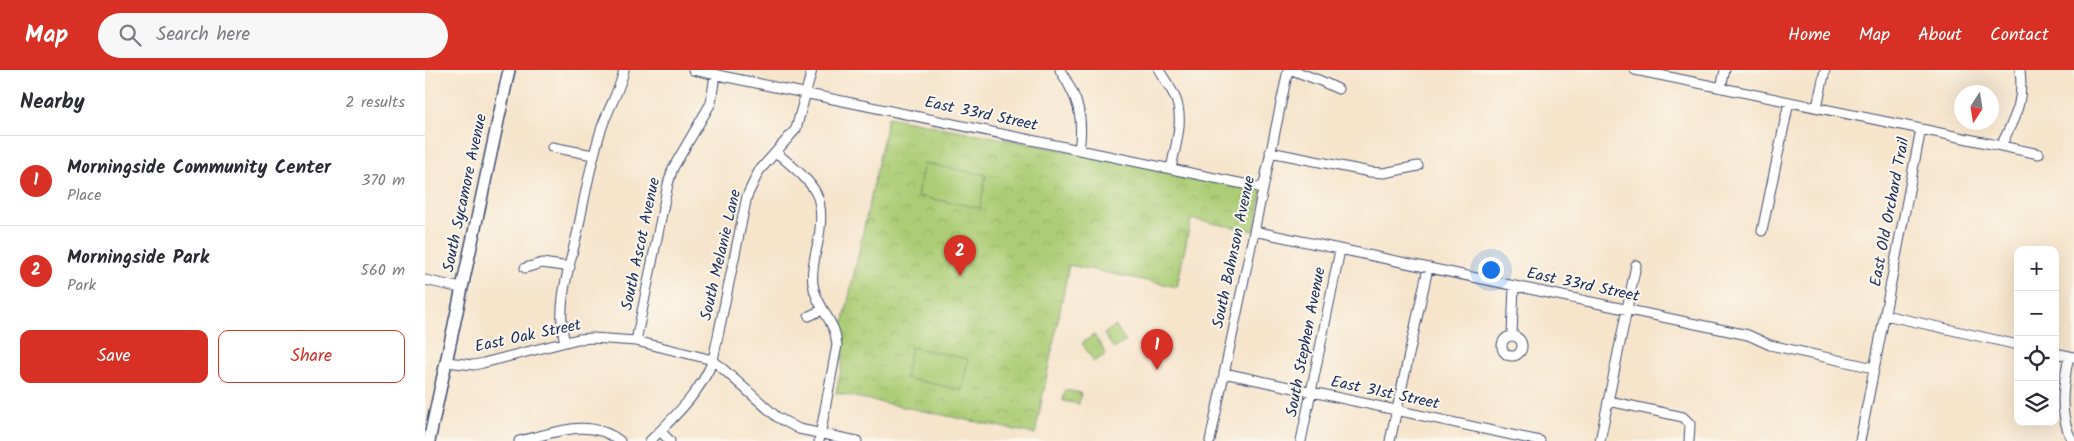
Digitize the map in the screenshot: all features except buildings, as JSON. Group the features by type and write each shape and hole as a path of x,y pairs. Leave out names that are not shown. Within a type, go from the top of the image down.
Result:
{"main road":[{"name":"South Sycamore Avenue","path":"430,440 509,70"}],"street":[{"path":"565,342 562,304 593,155 624,70"},
{"name":"East 33rd Street","path":"693,70 1263,188"},
{"name":"South Melanie Lane","path":"650,441 702,383 713,360 747,196 759,171 797,128 812,70"},
{"path":"1059,70 1078,102 1082,126 1079,150"},
{"path":"1159,70 1173,92 1179,112 1178,131 1171,169"},
{"path":"1290,70 1338,89"},
{"name":"South Bahnson Avenue","path":"1210,441 1270,152 1290,70"},
{"name":"East Old Orchard Trail","path":"1635,70 1921,129 1860,441"},
{"path":"1721,88 1725,70"},
{"path":"1817,108 1825,70"},
{"path":"2001,146 2020,105 2022,83 2020,70"},
{"name":"South Ascot Avenue","path":"636,341 668,184 673,168 711,103 715,74"},
{"path":"1762,231 1789,102"},
{"path":"1921,129 2039,154"},
{"path":"552,147 593,155"},
{"path":"776,152 817,192 822,209 822,221 812,273 813,288 834,330 837,345 820,437"},
{"path":"1270,152 1370,172 1384,173 1417,166"},
{"name":"East 33rd Street","path":"1254,231 1748,335 1770,345 1875,368"},
{"name":"South Stephen Avenue","path":"1301,441 1340,250"},
{"path":"525,268 542,263 570,267"},
{"path":"1600,441 1636,266"},
{"path":"1390,441 1428,268"},
{"path":"425,280 461,288"},
{"path":"1512,335 1514,286"},
{"path":"809,316 823,310"},
{"path":"1885,315 2014,343"},
{"name":"East Oak Street","path":"446,362 474,365 565,342 593,338 636,341 713,360 777,417 820,437 857,441"},
{"path":"2059,354 2072,356 2063,391 2063,412 2066,428 2072,441"},
{"name":"East 31st Street","path":"1224,373 1540,441"},
{"path":"1609,401 1683,416 1690,424 1689,441"},
{"path":"519,441 557,430 584,428 614,436 620,441"},
{"path":"660,431 670,441"}],"green space":[{"path":"888,117 1263,188 1254,231 1191,219 1177,287 1069,265 1035,434 836,393 843,357 841,334"},
{"path":"924,163 986,175 980,208 917,196"},
{"path":"1115,326 1126,341 1114,349 1104,334"},
{"path":"1094,335 1106,354 1094,362 1082,343"},
{"path":"911,347 968,359 962,390 905,378"},
{"path":"1065,390 1081,393 1079,404 1063,401"}],"place":[{"name":"Morningside Park","path":"960,276"},
{"name":"Morningside Community Center","path":"1157,370"}]}
